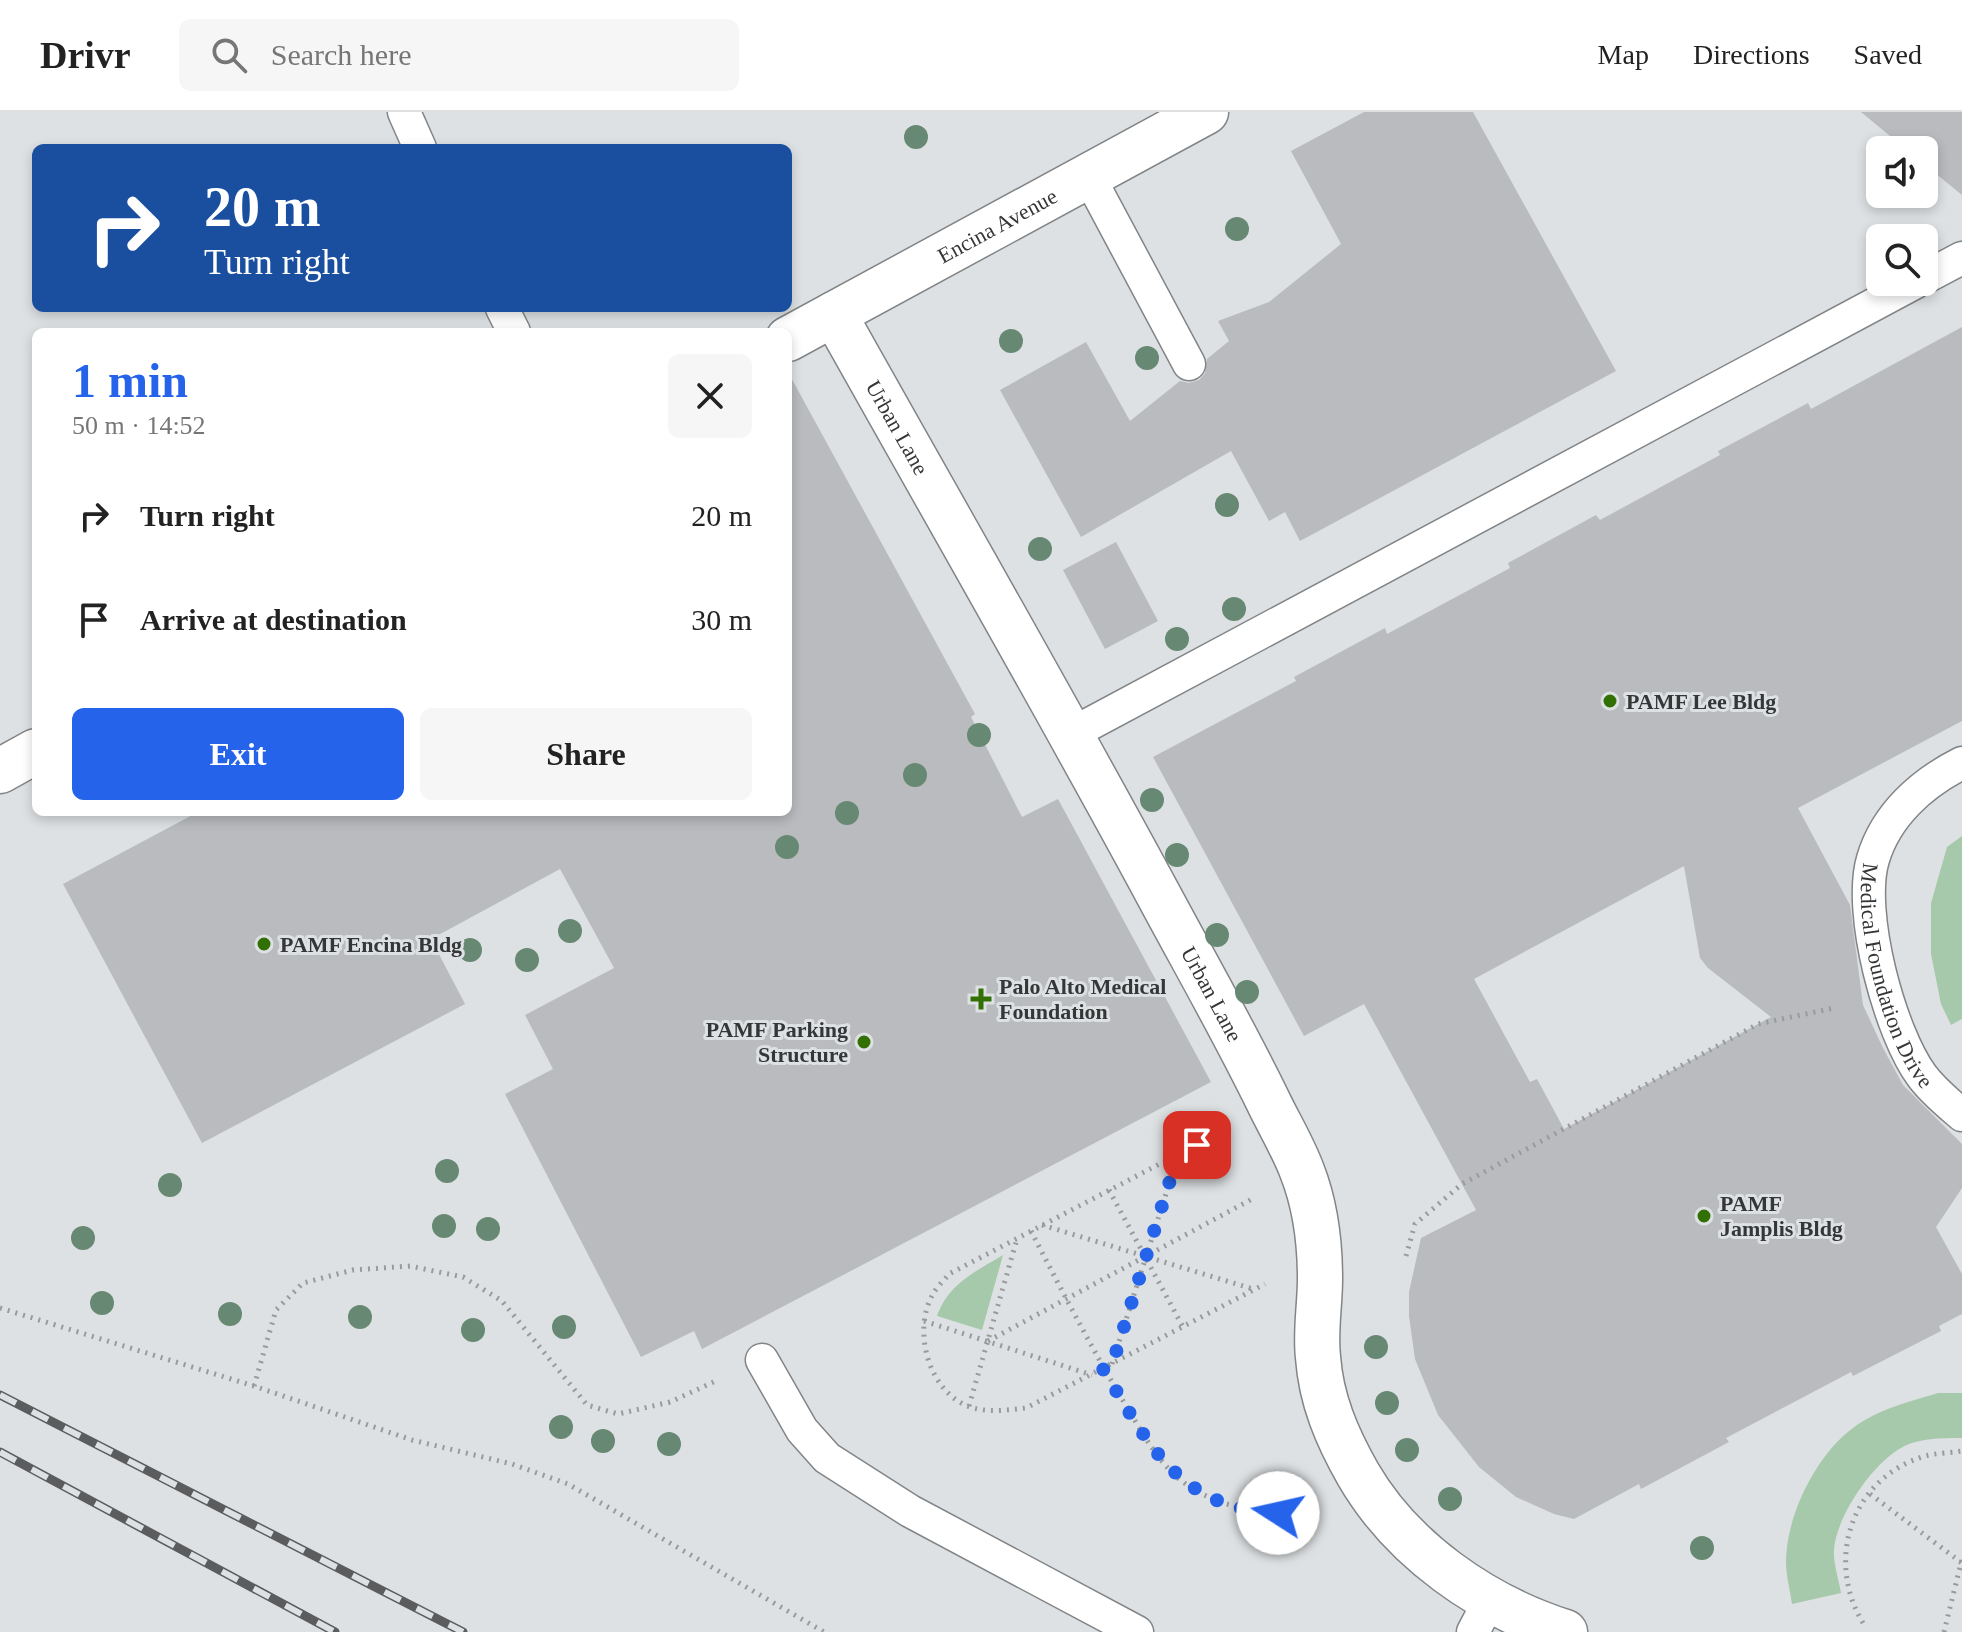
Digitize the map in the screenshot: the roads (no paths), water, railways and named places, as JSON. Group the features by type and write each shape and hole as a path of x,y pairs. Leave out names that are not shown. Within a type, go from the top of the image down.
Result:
{"street":[{"name":"Encina Avenue","path":"792,337 1206,112"},
{"name":"Urban Lane","path":"834,314 1071,734 1249,1062 1303,1172 1314,1216 1320,1277 1318,1360 1323,1394 1334,1427 1360,1477 1388,1516 1455,1578 1482,1616 1565,1632"},
{"path":"0,771 32,753"}],"lane":[{"path":"404,112 418,144"},
{"path":"1088,175 1189,364"},
{"path":"1938,271 1962,258"},
{"path":"1071,734 1890,296"},
{"name":"Medical Foundation Drive","path":"1962,763 1941,773 1913,795 1895,818 1881,838 1872,861 1868,896 1883,987 1900,1037 1923,1077 1962,1115"},
{"path":"762,1360 802,1430 827,1458 910,1511 1137,1632"}],"railway":[{"path":"0,1395 463,1632"},
{"path":"0,1452 335,1632"}],"place":[{"name":"PAMF Lee Bldg","path":"1610,701"},
{"name":"PAMF Encina Bldg","path":"264,944"},
{"name":"Palo Alto Medical Foundation","path":"981,999"},
{"name":"PAMF Parking Structure","path":"864,1042"},
{"name":"PAMF Jamplis Bldg","path":"1704,1216"}]}
